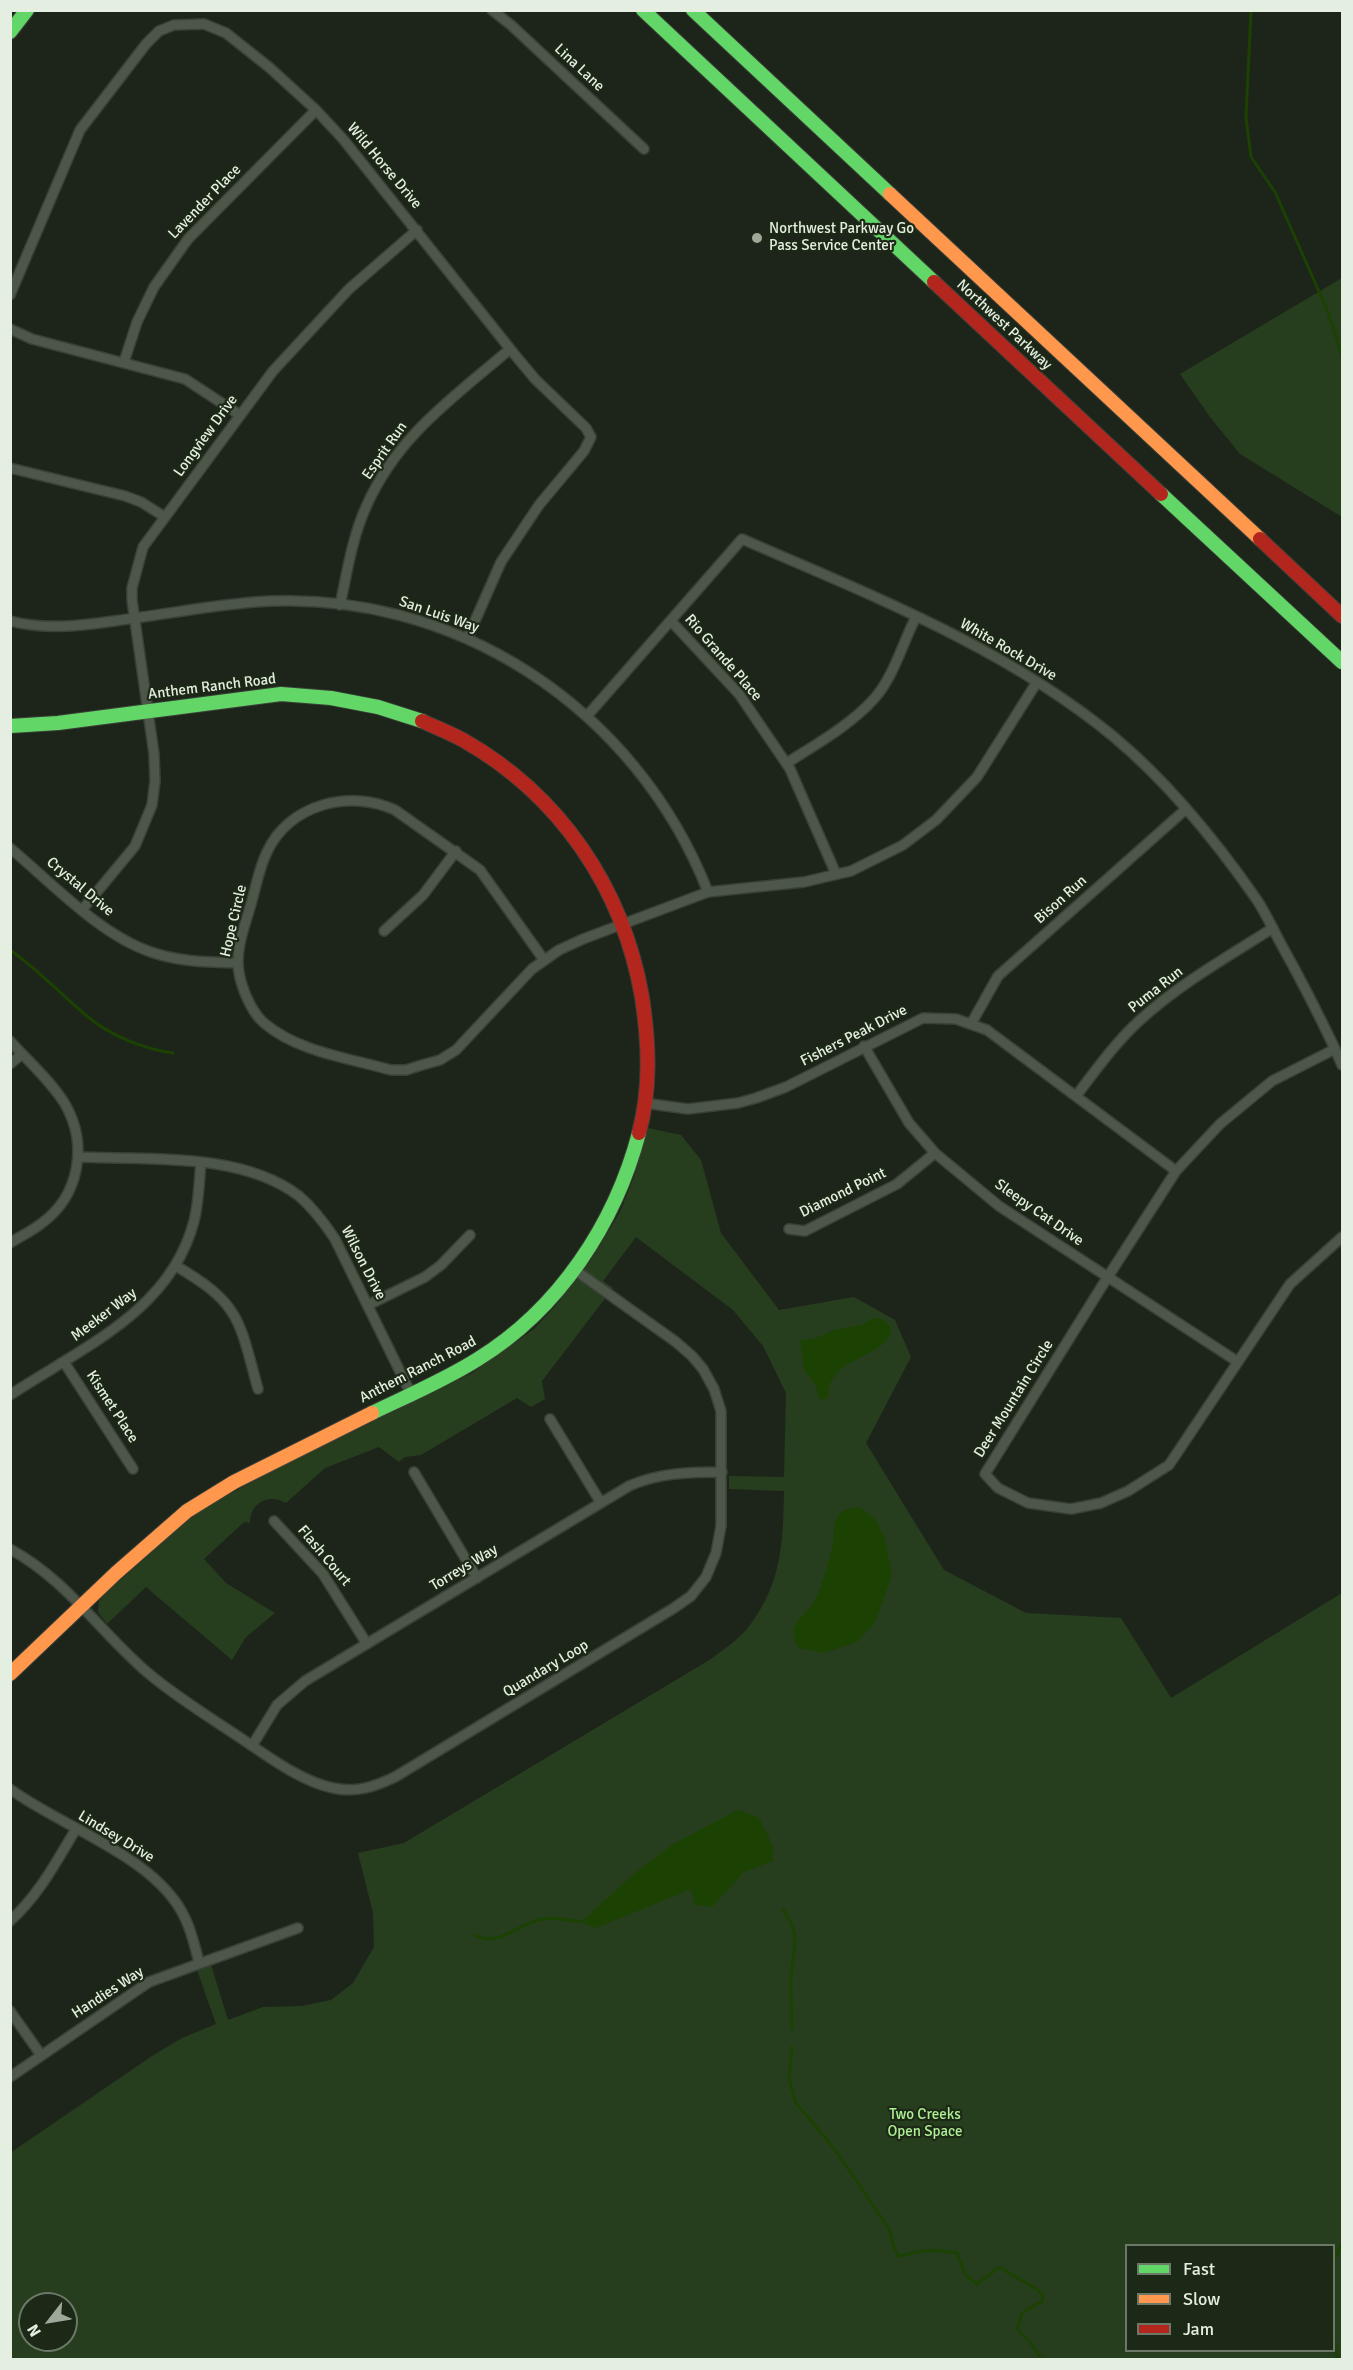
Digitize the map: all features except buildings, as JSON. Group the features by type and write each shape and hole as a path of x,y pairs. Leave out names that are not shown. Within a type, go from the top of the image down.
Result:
{"main road":[{"path":"10,32 27,10"},
{"name":"Northwest Parkway","path":"643,10 1342,662"},
{"name":"Northwest Parkway","path":"693,10 1342,616"},
{"name":"Anthem Ranch Road","path":"10,726 58,723 281,694 316,695 352,700 414,716 460,738 505,766 555,812 599,873 624,924 637,971 647,1031 648,1079 630,1164 613,1206 596,1239 575,1270 534,1317 469,1365 209,1495 165,1528 10,1674"}],"street":[{"name":"Lina Lane","path":"492,10 644,149"},
{"name":"Wild Horse Drive","path":"10,295 80,130 146,44 159,31 174,25 204,24 226,33 270,68 316,110 351,148 510,349 535,379 586,428 591,437 584,451 539,505 501,562 467,639"},
{"name":"Lavender Place","path":"124,362 137,322 154,287 188,240 316,110"},
{"name":"Longview Drive","path":"82,910 135,846 152,806 155,760 133,619 132,588 143,547 273,371 350,288 417,230"},
{"path":"10,328 32,339 185,379 240,415"},
{"name":"Esprit Run","path":"340,605 365,509 394,458 430,416 510,349"},
{"path":"10,468 125,496 141,502 165,517"},
{"name":"White Rock Drive","path":"587,716 742,539 872,595 974,645 1072,704 1114,737 1186,809 1217,844 1258,902 1273,928 1308,992 1335,1049"},
{"name":"San Luis Way","path":"10,621 42,627 76,626 255,602 308,602 404,616 467,639 495,651 543,681 587,716 633,762 679,828 698,865 708,892"},
{"path":"787,764 853,720 875,699 895,665 916,617"},
{"name":"Rio Grande Place","path":"670,621 739,694 787,764 836,874"},
{"name":"Hope Circle","path":"544,960 488,880 475,866 395,810 382,804 354,799 323,804 307,811 278,834 267,852 242,936 238,963 244,987 262,1022 294,1043 391,1070 406,1070 440,1060 456,1050 522,979 544,960 583,939 708,892 804,882 851,871 903,845 936,820 977,777 1037,682"},
{"name":"Bison Run","path":"971,1024 998,976 1186,809"},
{"name":"Crystal Drive","path":"10,848 110,931 151,952 197,962 238,963"},
{"path":"384,931 423,895 456,851"},
{"name":"Puma Run","path":"1076,1096 1107,1055 1138,1022 1162,1001 1273,928"},
{"name":"Fishers Peak Drive","path":"644,1103 688,1108 750,1100 786,1087 924,1018 956,1019 987,1030 1176,1171"},
{"path":"10,1041 64,1103 76,1134 79,1157 75,1177 67,1195 57,1209 43,1223 10,1243"},
{"name":"Sleepy Cat Drive","path":"864,1047 909,1123 934,1153 999,1206 1238,1362"},
{"path":"1335,1049 1342,1065"},
{"name":"Deer Mountain Circle","path":"1335,1049 1272,1081 1220,1124 1176,1171 1107,1277 985,1474 998,1488 1028,1503 1071,1509 1101,1503 1128,1491 1169,1465 1290,1284 1342,1237"},
{"path":"10,1065 22,1054"},
{"name":"Diamond Point","path":"789,1229 805,1231 897,1184 934,1153"},
{"name":"Wilson Drive","path":"79,1157 201,1162 240,1168 256,1173 300,1197 335,1239 411,1394"},
{"name":"Meeker Way","path":"10,1395 136,1313 164,1284 176,1266 194,1222 201,1162"},
{"path":"368,1305 425,1277 441,1265 470,1235"},
{"path":"176,1266 206,1284 233,1311 242,1330 258,1389"},
{"name":"Quandary Loop","path":"10,1549 48,1572 149,1674 252,1746 311,1782 335,1789 358,1790 395,1778 692,1596 706,1577 716,1553 722,1526 722,1411 714,1389 704,1369 676,1342 575,1270"},
{"name":"Kismet Place","path":"64,1362 133,1469"},
{"path":"550,1419 601,1503"},
{"path":"414,1472 477,1578"},
{"name":"Torreys Way","path":"252,1746 277,1706 289,1693 601,1503 645,1479 667,1474 722,1472"},
{"name":"Flash Court","path":"274,1521 323,1574 367,1644"},
{"name":"Lindsey Drive","path":"10,1789 131,1861 153,1877 170,1895 185,1918 199,1962"},
{"path":"10,1921 27,1906 43,1886 76,1829"},
{"name":"Handies Way","path":"10,2077 140,1988 199,1962 298,1928"},
{"path":"10,2011 41,2055"}],"green space":[{"path":"1342,278 1342,517 1240,454 1180,374"},
{"name":"Two Creeks Open Space","path":"648,1128 681,1135 701,1160 721,1233 779,1310 854,1297 895,1320 911,1357 866,1443 944,1570 1026,1613 1121,1618 1171,1698 1342,1593 1342,2359 11,2359 10,2153 152,2056 182,2038 216,2024 197,1970 211,1965 228,2020 263,2007 302,2006 331,2000 353,1983 374,1947 373,1913 358,1853 404,1843 711,1659 742,1634 761,1609 775,1577 779,1561 784,1491 729,1489 729,1476 784,1477 786,1393 763,1346 733,1310 636,1237 603,1281 613,1288 542,1381 545,1399 531,1407 517,1398 421,1455 405,1457 399,1462 379,1447 325,1468 286,1503 273,1499 257,1505 253,1510 250,1523 244,1522 204,1559 226,1583 275,1613 246,1637 232,1660 146,1587 107,1624 98,1612 99,1601 106,1593 198,1511 280,1467 472,1373 534,1329 557,1304 591,1260 620,1212 634,1177"}],"shaded area":[{"path":"873,1318 886,1322 891,1329 890,1336 877,1349 841,1369 830,1383 828,1397 823,1400 819,1398 816,1386 804,1370 800,1340 814,1339 834,1330 861,1325"},
{"path":"860,1507 876,1520 885,1539 892,1575 875,1623 857,1642 823,1653 799,1648 795,1639 795,1626 820,1590 830,1556 836,1519 843,1511"},
{"path":"738,1810 759,1818 773,1846 773,1861 744,1872 712,1907 695,1905 691,1889 596,1928 581,1922 635,1873 673,1844"}],"waterway":[{"path":"1251,10 1246,117 1251,157 1275,192 1328,312 1342,356"},
{"path":"10,950 97,1024 139,1045 173,1053"},
{"path":"783,1909 793,1927 795,1942 791,1983 792,2029"},
{"path":"474,1935 491,1939 550,1918 581,1922"},
{"path":"792,2047 789,2079 796,2103 833,2147 890,2230 898,2256 927,2251 957,2253 966,2276 977,2284 999,2267 1038,2290 1043,2296 1042,2301 1022,2313 1017,2329 1030,2342 1042,2360"},
{"path":"1335,2257 1342,2244"},
{"path":"1335,2346 1338,2360"}],"traffic: fast":[{"path":"10,32 27,10"},
{"path":"643,10 934,282"},
{"path":"693,10 890,194"},
{"path":"1161,494 1342,662"},
{"path":"10,726 58,723 281,694 331,698 378,707 422,721"},
{"path":"372,1413 426,1388 478,1359 507,1339 558,1290 580,1261 615,1200 629,1167 639,1133"}],"traffic: slow":[{"path":"890,194 1260,539"},
{"path":"10,1674 116,1573 187,1511 234,1482 372,1413"}],"traffic: jam":[{"path":"934,282 1161,494"},
{"path":"1260,539 1342,616"},
{"path":"422,721 463,740 498,762 529,788 582,848 603,882 620,919 633,957 642,997 648,1065 646,1099 639,1133"}],"place":[{"name":"Northwest Parkway Go Pass Service Center","path":"757,238"}]}
